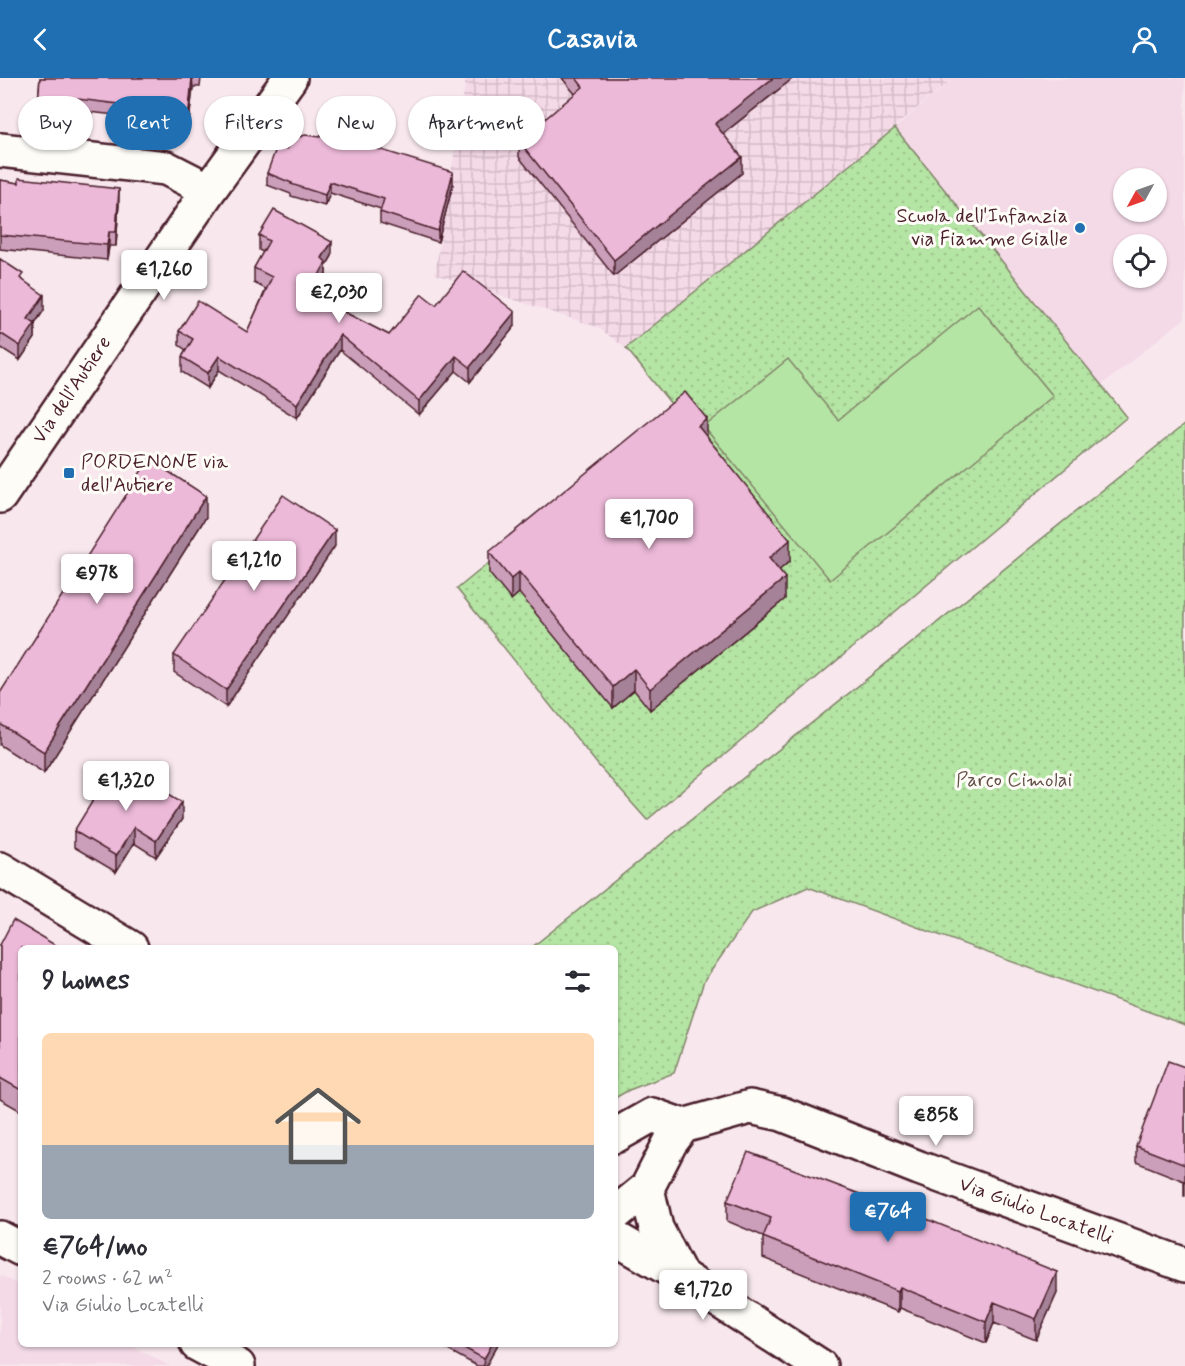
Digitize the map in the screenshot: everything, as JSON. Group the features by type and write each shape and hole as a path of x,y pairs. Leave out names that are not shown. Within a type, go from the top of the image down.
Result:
{"street":[{"name":"Via dell'Autiere","path":"0,496 209,190 290,78"},
{"path":"0,150 166,168 209,190"},
{"path":"0,869 126,945"},
{"name":"Via Giulio Locatelli","path":"683,1126 750,1107 782,1114 919,1168 1185,1265"},
{"path":"618,1134 652,1115 683,1126 670,1143 647,1188 618,1212"},
{"path":"647,1188 656,1228 681,1276"},
{"path":"0,1238 18,1247"},
{"path":"618,1240 681,1276 820,1366"},
{"path":"203,1347 238,1366"}],"shaded area":[{"path":"466,78 954,78 626,348 597,327 435,274 455,150 545,150 545,96 463,96"},
{"name":"Scuola dell'Infanzia via Fiamme Gialle","path":"954,78 1185,78 1185,318 1102,385 895,128"},
{"path":"0,1275 18,1284 18,1347 135,1347 170,1366 0,1366"}],"green space":[{"path":"895,128 1127,417 647,820 598,765 457,589 676,410 626,348"},
{"path":"978,305 1053,396 830,580 704,427 788,359 838,420"},
{"name":"Parco Cimolai","path":"1185,424 1185,1025 808,887 752,912 704,981 674,1073 618,1096 618,945 535,945"}],"building":[{"path":"40,78 192,78 190,96 105,96 105,102 93,101 93,96 39,96"},
{"path":"576,78 773,78 715,124 742,157 614,260 526,150 545,150 545,119 583,87"},
{"path":"305,135 316,136 316,150 382,150 453,172 438,231 380,212 384,199 330,182 325,195 267,173 276,150 304,150"},
{"path":"19,178 119,189 116,232 109,232 107,245 0,235 0,180 19,183"},
{"path":"274,210 332,242 322,258 326,262 309,294 389,335 422,294 436,305 463,271 515,312 470,367 456,356 419,401 340,335 297,404 219,356 208,373 182,357 193,339 179,331 198,301 247,332 272,277 254,268 269,241 259,235"},
{"path":"0,259 23,274 20,278 44,295 28,319 35,324 20,346 0,333"},
{"path":"685,392 707,419 698,426 790,540 769,558 785,578 650,689 634,669 613,687 519,572 511,579 489,552"},
{"path":"149,459 206,496 44,752 0,724 0,693"},
{"path":"283,495 335,530 226,690 174,655"},
{"path":"130,770 182,802 156,841 134,827 116,856 74,831 111,771 123,780"},
{"path":"13,920 55,945 18,945 18,1088 0,1078 0,945"},
{"path":"1168,1061 1185,1067 1185,1165 1136,1146"},
{"path":"748,1152 929,1220 1057,1272 1036,1319 994,1302 986,1322 900,1287 898,1291 763,1237 771,1218 727,1201"},
{"path":"462,1347 490,1347 484,1359"}],"place":[{"name":"Scuola dell'Infanzia via Fiamme Gialle","path":"1080,228"},
{"name":"PORDENONE via dell'Autiere","path":"69,473"}]}
